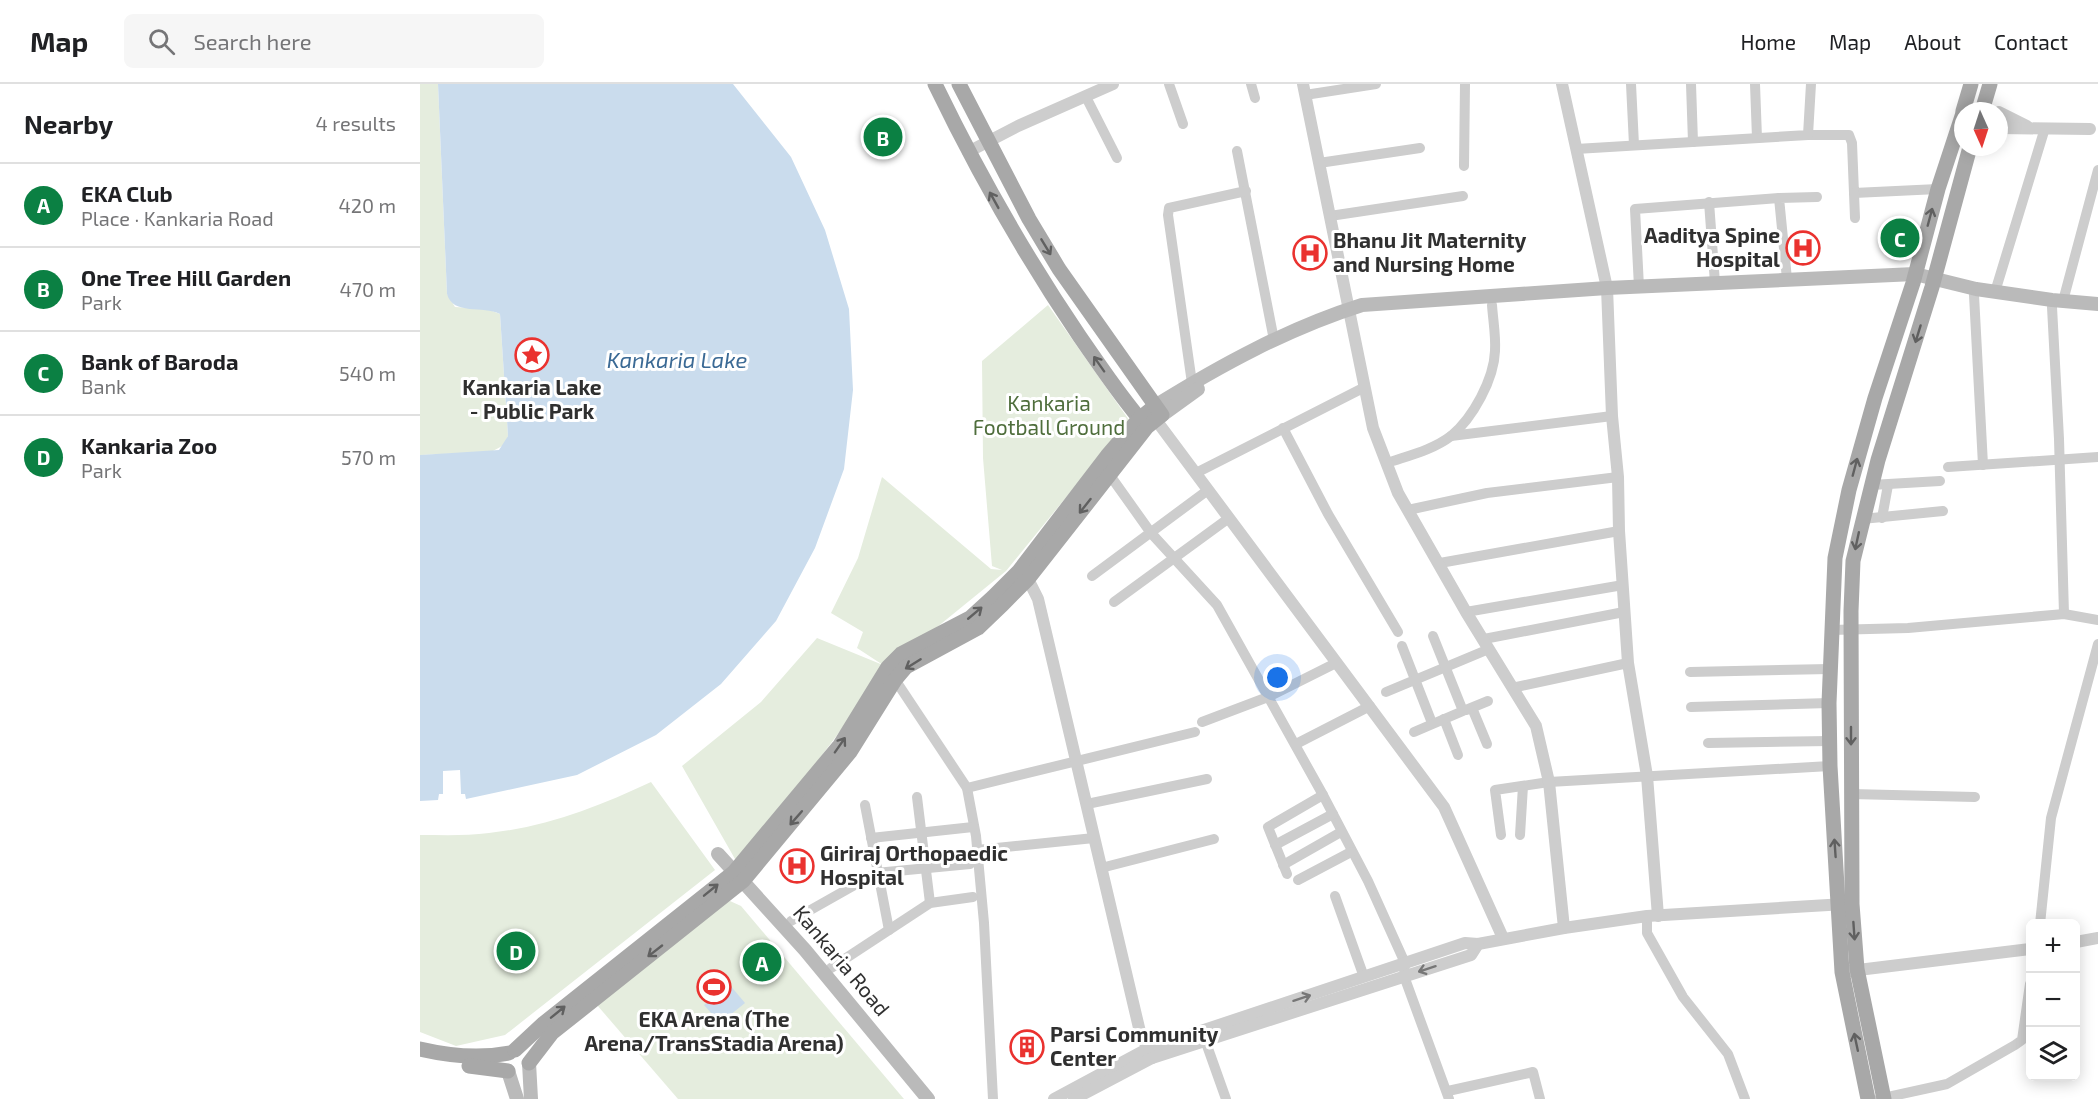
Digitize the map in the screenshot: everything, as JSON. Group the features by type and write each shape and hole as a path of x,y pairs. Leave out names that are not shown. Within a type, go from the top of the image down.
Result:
{"main road":[{"path":"935,84 968,152 1043,282 1152,417"},
{"path":"959,84 987,141 1059,269 1152,417"},
{"path":"1966,102 1971,84"},
{"path":"1990,84 1990,102"},
{"path":"1868,1099 1849,971 1845,904 1830,766 1831,630 1837,542 1875,398 1914,278 1954,140"},
{"path":"1845,904 1851,794 1853,561 1871,485 1933,282 1968,156"},
{"path":"1023,575 1107,456 1192,382 1274,340 1373,304 1914,278"},
{"path":"420,1059 446,1065 486,1066 508,1071 514,1075 522,1074 552,1033 741,873 840,745 891,673 901,654 970,618 1023,575 1109,474 1152,417 1244,363 1350,313 1492,304 1606,293 1639,287 1787,279 1914,278 2098,311"},
{"path":"1933,282 1974,295 2057,304 2098,304"},
{"name":"Kankaria Road","path":"718,854 741,873 928,1099"},
{"path":"741,873 791,921 939,1099"},
{"path":"517,1099 504,1061 512,1052 544,1023 741,873"},
{"path":"1849,971 1882,1099"},
{"path":"420,1049 447,1055 486,1057 523,1052 529,1063 531,1099"}],"street":[{"path":"968,152 987,141 1113,84"},
{"path":"1168,84 1183,124"},
{"path":"1251,84 1255,98"},
{"path":"1376,84 1304,89 1373,428 1398,493 1466,612 1536,726 1549,782 1564,928"},
{"path":"1464,166 1466,84"},
{"path":"1562,84 1606,293 1628,663 1647,777 1653,916 1647,933 1683,997 1728,1054 1745,1099"},
{"path":"1631,84 1634,145"},
{"path":"1691,84 1693,142"},
{"path":"1755,84 1757,138"},
{"path":"1808,135 1811,84"},
{"path":"1086,97 1117,158"},
{"path":"2008,118 2030,128"},
{"path":"2008,128 2095,130"},
{"path":"1995,292 2045,128"},
{"path":"1576,148 1808,135 1849,135 1852,143 1856,218"},
{"path":"1319,163 1420,148"},
{"path":"1237,151 1274,340"},
{"path":"2064,614 2057,304 2098,170"},
{"path":"1854,193 1938,189"},
{"path":"1192,382 1168,215 1169,208 1246,191"},
{"path":"1330,216 1463,196"},
{"path":"1639,287 1635,208 1817,197"},
{"path":"1779,198 1787,279"},
{"path":"1709,202 1715,283"},
{"path":"1974,295 1983,465"},
{"path":"1451,436 1484,390 1493,367 1495,350 1492,304"},
{"path":"1196,473 1365,387"},
{"path":"1387,464 1451,436 1612,416"},
{"path":"1152,417 1444,807 1503,938"},
{"path":"1283,428 1328,514 1398,632"},
{"path":"1948,467 2098,457"},
{"path":"1109,474 1151,533 1217,605 1296,744 1368,881 1405,963 1404,976 1448,1095 1533,1072 1540,1099"},
{"path":"1408,510 1487,493 1618,477"},
{"path":"1871,485 1940,481"},
{"path":"1882,518 1888,485"},
{"path":"1092,576 1208,490"},
{"path":"1862,519 1943,511"},
{"path":"1114,602 1229,518"},
{"path":"1440,563 1619,531"},
{"path":"1023,575 1038,599 1140,1032 1149,1053"},
{"path":"1466,612 1623,585"},
{"path":"1386,692 1446,667 1487,644 1624,612"},
{"path":"1831,630 1908,628 2064,614 2098,620"},
{"path":"1433,636 1446,667 1487,744"},
{"path":"2041,919 2051,818 2098,644"},
{"path":"1402,646 1432,723"},
{"path":"1202,722 1268,697 1336,663"},
{"path":"1512,688 1628,663"},
{"path":"1690,672 1830,669"},
{"path":"891,673 967,788 977,850 993,1099"},
{"path":"1414,732 1488,700"},
{"path":"1691,707 1829,703"},
{"path":"1296,744 1370,706"},
{"path":"1444,719 1458,755"},
{"path":"967,788 1195,732"},
{"path":"1708,743 1830,741"},
{"path":"1501,835 1495,790 1549,782 1830,766"},
{"path":"1087,804 1207,779"},
{"path":"1520,835 1523,786"},
{"path":"1851,794 1975,797"},
{"path":"1323,795 1268,826 1285,870 1341,832"},
{"path":"917,797 930,903"},
{"path":"865,805 876,873 889,930"},
{"path":"1275,844 1333,814"},
{"path":"871,838 973,826"},
{"path":"977,850 1094,838"},
{"path":"1101,868 1214,839"},
{"path":"1298,880 1351,852"},
{"path":"791,921 876,873 970,864"},
{"path":"1335,896 1364,977"},
{"path":"831,968 930,903 973,897"},
{"path":"1054,1099 1149,1053 1465,943 1478,944 1564,928 1653,916 1845,904"},
{"path":"2080,941 2098,938"},
{"path":"1074,1099 1149,1053 1205,1040 1471,955 1478,944"},
{"path":"1849,971 2026,950"},
{"path":"1882,1099 1947,1084 2015,1046 2022,1040 2026,1015"},
{"path":"1205,1040 1226,1099"}],"green space":[{"path":"420,84 438,84 447,294 455,307 487,309 500,314 508,436 504,445 491,452 420,455"},
{"name":"Kankaria Football Ground","path":"1048,305 1129,420 1006,571 888,667 739,866 682,766 761,702 817,638 883,665 857,648 863,632 831,613 858,558 882,477 991,569 1002,570 992,566 983,458 982,361"},
{"path":"651,782 715,870 505,1035 456,1046 420,1032 420,835 481,834 531,826 592,807"},
{"name":"EKA Arena (The Arena/TransStadia Arena)","path":"730,901 741,906 904,1099 678,1099 597,1005 724,902"}],"water":[{"name":"Kankaria Lake","path":"438,84 733,84 791,157 825,230 849,309 853,390 844,469 815,548 776,621 721,684 656,735 577,775 466,799 465,794 461,794 460,770 443,771 443,794 439,794 438,800 420,801 420,455 499,450 508,436 500,314 493,311 462,308 450,301 447,294"},
{"path":"729,984 745,1003 720,1023 704,1005"}],"place":[{"name":"One Tree Hill Garden","path":"883,137"},
{"name":"Bank of Baroda","path":"1900,238"},
{"name":"Aaditya Spine Hospital","path":"1803,248"},
{"name":"Bhanu Jit Maternity and Nursing Home","path":"1310,253"},
{"name":"Kankaria Lake - Public Park","path":"532,355"},
{"name":"Giriraj Orthopaedic Hospital","path":"797,866"},
{"name":"Kankaria Zoo","path":"516,951"},
{"name":"EKA Club","path":"762,962"},
{"name":"EKA Arena (The Arena/TransStadia Arena)","path":"714,987"},
{"name":"Parsi Community Center","path":"1027,1047"}]}
